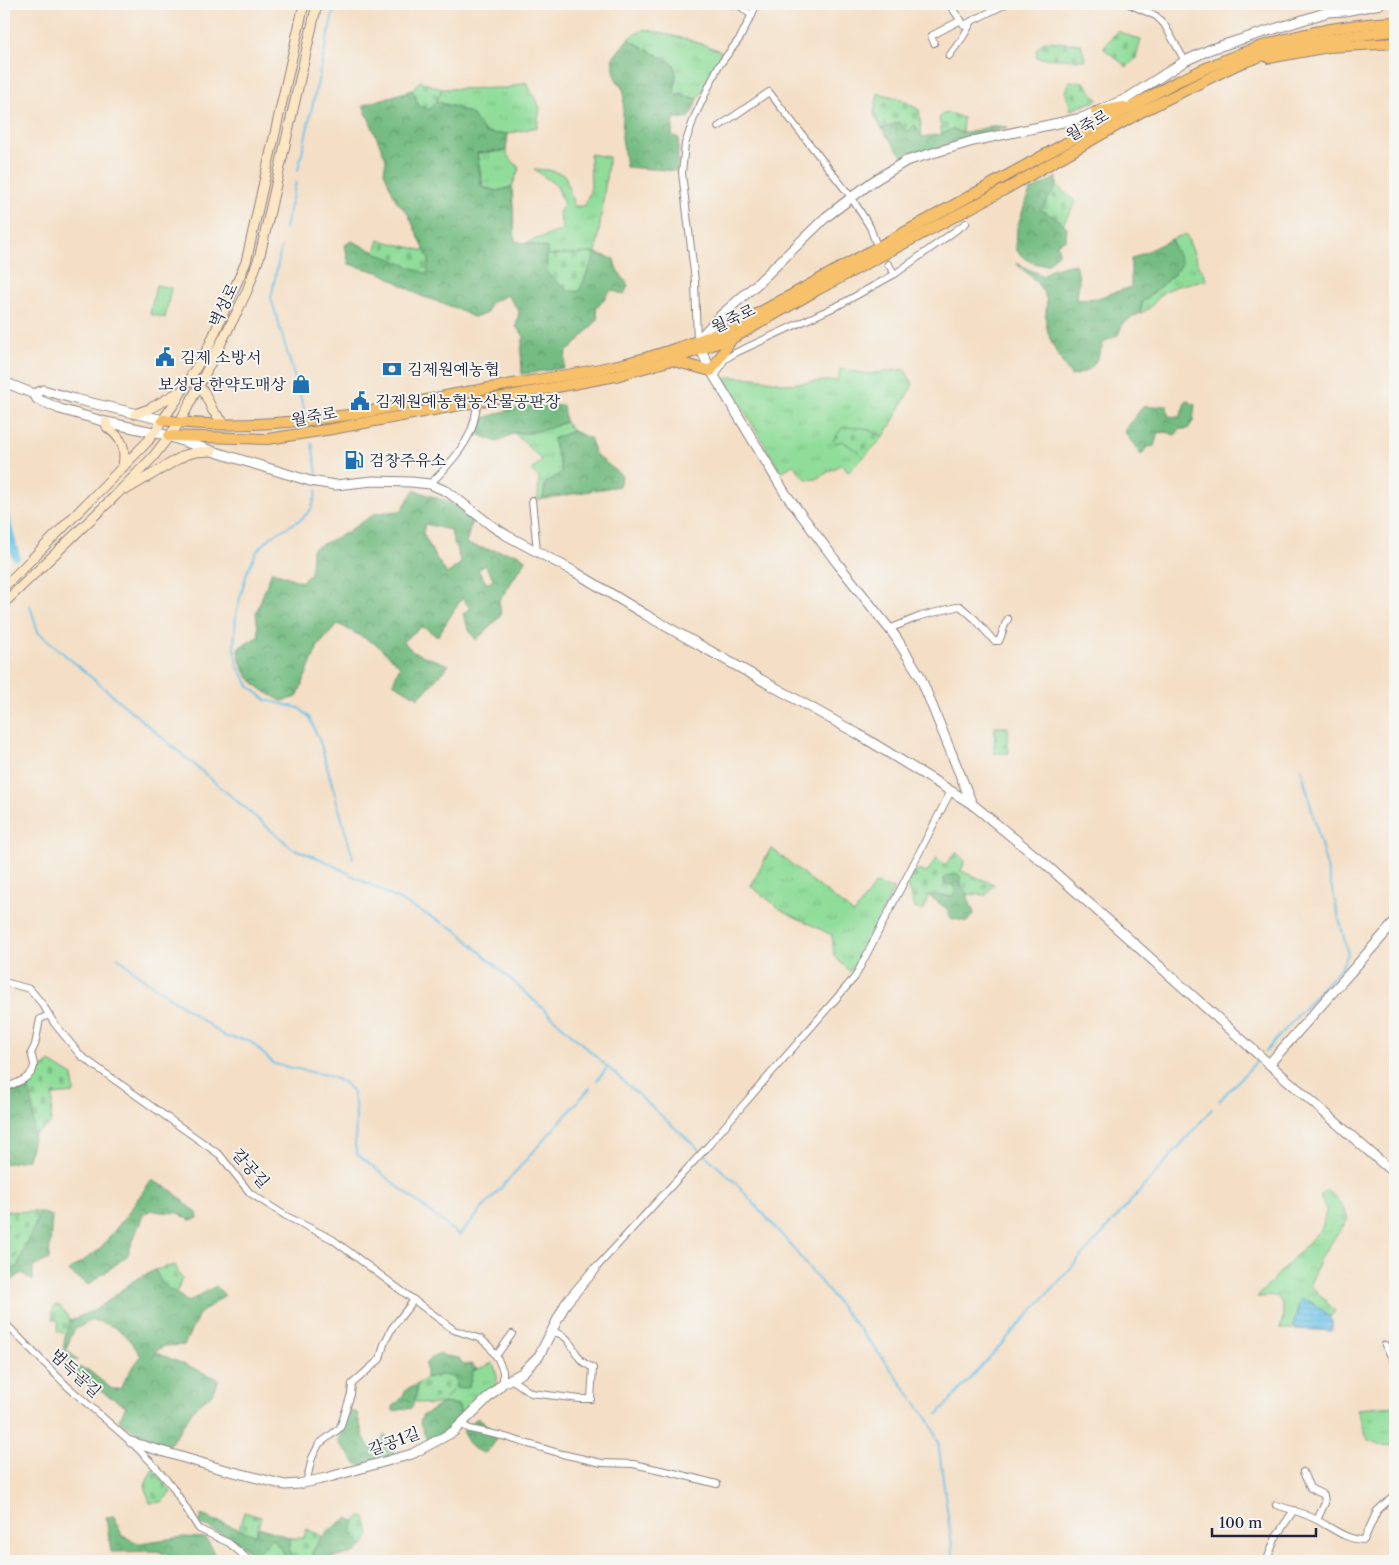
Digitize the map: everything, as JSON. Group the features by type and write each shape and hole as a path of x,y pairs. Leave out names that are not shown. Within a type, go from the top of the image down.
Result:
{"main road":[{"name":"벽성로","path":"4,587 123,467 154,433 208,348 246,262 304,4"},
{"name":"벽성로","path":"4,603 153,458 180,422 199,387 247,291 260,255 317,4"},
{"name":"월죽로","path":"169,436 268,439 616,376 670,360 920,225 1176,82 1242,53 1293,38 1334,28 1395,22"},
{"name":"월죽로","path":"163,420 225,424 274,424 348,415 610,367 733,337 1004,190 1143,110 1236,65 1290,46 1348,36 1395,31"},
{"path":"1236,65 1328,47 1395,43"},
{"path":"1096,112 1130,106"},
{"path":"670,360 713,374 733,337"},
{"path":"199,387 204,392 213,411 225,424"},
{"path":"135,414 149,409 184,388"},
{"path":"106,422 107,427 116,433 123,446 125,455 123,467"},
{"path":"116,495 185,455 212,451"}],"street":[{"path":"730,4 740,6 752,16"},
{"path":"757,4 740,38 718,67 694,118 685,144 682,173 696,281 699,345 713,374 785,493 889,629 920,676 972,804"},
{"path":"949,4 964,25 1006,4"},
{"path":"1129,4 1156,16 1164,24 1185,61"},
{"path":"699,345 718,318 757,284 826,217 872,182 906,161 973,141 1082,118 1126,99 1185,61 1211,49 1329,8 1345,11 1380,4"},
{"path":"934,43 930,36 961,20"},
{"path":"949,56 973,20"},
{"path":"718,128 769,92 852,197 870,227 875,240"},
{"path":"713,374 724,360 735,353 841,304 895,274 966,223"},
{"path":"888,264 895,274"},
{"name":"월죽로","path":"4,382 34,394 37,399 60,409 106,422 169,436"},
{"name":"월죽로","path":"34,394 44,390 163,420"},
{"path":"430,484 443,471 465,442 472,429 478,401"},
{"path":"169,436 212,451 324,484 336,485 373,481 430,484 448,492 492,526 858,734 972,804 1044,863 1395,1174"},
{"path":"532,500 537,552"},
{"path":"889,629 921,616 960,606 975,619 994,641 999,641 1008,619"},
{"path":"596,1269 709,1145 855,977 951,791"},
{"path":"1269,1064 1395,922"},
{"name":"갈공길","path":"4,982 30,989 81,1056 220,1155 250,1193 286,1216 332,1239 454,1330 481,1339 496,1356 507,1381"},
{"path":"4,1088 31,1073 34,1065 31,1053 35,1045 40,1019 49,1015"},
{"name":"갈공1길","path":"131,1442 181,1458 285,1484 306,1483 412,1454 453,1432 507,1381 522,1373 539,1356 566,1304 596,1269"},
{"path":"306,1483 312,1458 319,1444 340,1428 351,1394 352,1384 380,1359 384,1344 392,1328 414,1300"},
{"name":"범득골길","path":"4,1322 66,1386 131,1442 172,1486 199,1529 229,1543 250,1561"},
{"path":"507,1381 531,1393 591,1399 593,1368 582,1361 577,1351 565,1337 558,1332 551,1332"},
{"path":"496,1356 512,1334"},
{"path":"1384,1345 1395,1363"},
{"path":"460,1424 470,1429 502,1436 562,1454 602,1463 633,1464 717,1484"},
{"path":"1303,1472 1310,1488 1324,1495 1325,1503 1317,1520"},
{"path":"1276,1505 1317,1520 1353,1540 1364,1540 1378,1511 1395,1494"},
{"path":"1268,1557 1276,1537 1294,1510"}],"green space":[{"path":"644,29 690,40 721,51 718,62 698,99 674,93 676,74 628,39"},
{"path":"1117,31 1141,40 1136,58 1127,67 1103,48"},
{"path":"628,39 674,64 676,74 674,93 698,99 689,118 674,118 672,136 679,138 677,171 626,167 622,137 624,91 616,79 612,59"},
{"path":"1044,41 1081,44 1085,60 1037,58 1036,50"},
{"path":"420,81 442,89 429,110 419,106 412,90"},
{"path":"1069,81 1084,82 1098,100 1071,110 1066,94"},
{"path":"526,82 540,108 537,127 508,134 485,133 472,114 436,101 442,89 507,88"},
{"path":"412,90 419,106 429,109 436,101 472,114 485,133 508,134 506,151 477,153 482,187 497,191 512,187 515,241 547,248 547,273 568,290 579,291 596,253 614,259 616,268 628,285 624,295 611,290 596,309 598,319 573,347 566,352 564,368 522,374 521,350 524,336 516,327 519,311 507,295 490,303 486,314 473,317 453,307 421,296 381,273 349,264 345,245 352,241 388,258 429,260 408,214 396,200 384,172 386,159 363,105"},
{"path":"878,93 901,99 919,110 922,137 915,125 907,132 899,122 882,129 874,115"},
{"path":"950,113 963,118 962,133 952,129 942,134 939,118 943,114"},
{"path":"899,122 915,125 922,137 942,134 952,129 967,132 991,126 1008,127 904,159 882,129"},
{"path":"506,151 519,168 512,187 497,191 483,187 477,153"},
{"path":"590,154 609,157 596,253 547,255 547,248 525,243 563,230 559,212 564,205 557,186 534,169 549,170 565,175 574,206 585,206 591,188"},
{"path":"1057,177 1057,186 1042,210 1067,227 1066,239 1057,243 1059,252 1049,264 1035,263 1027,260 1016,250 1017,227 1030,191"},
{"path":"1057,186 1076,202 1063,224 1041,210"},
{"path":"1186,234 1207,280 1179,285 1169,289 1151,307 1140,313 1142,302 1168,278 1174,275 1172,239"},
{"path":"1172,239 1172,243 1182,263 1174,274 1142,302 1140,313 1123,323 1118,335 1104,342 1096,361 1090,369 1071,376 1049,336 1046,321 1047,300 1033,279 1016,263 1043,276 1051,269 1075,264 1079,282 1076,300 1097,298 1131,287 1131,259"},
{"path":"379,240 425,251 429,260 427,274 375,252"},
{"path":"596,253 579,291 568,291 547,273 547,255"},
{"path":"156,285 171,288 165,318 150,314"},
{"path":"840,369 868,374 904,369 913,384 884,437 875,433 842,441 859,452 863,458 849,472 842,464 816,479 807,480 793,465 781,472 725,379 729,377 756,378 787,384 838,380"},
{"path":"1186,400 1195,405 1193,421 1188,429 1180,429 1175,435 1166,432 1158,433 1154,446 1147,447 1141,455 1124,431 1144,405 1151,407 1167,405 1168,416 1180,417"},
{"path":"563,405 565,422 550,428 530,433 514,433 497,442 476,432 484,418 508,410 529,406"},
{"path":"565,422 573,431 553,439 562,472 545,484 543,499 538,500 539,478 531,470 542,460 514,433 540,430"},
{"path":"843,427 864,428 884,437 863,458 859,452 842,441 836,443 833,440"},
{"path":"573,431 591,439 594,453 622,476 619,486 543,499 545,484 562,472 553,439"},
{"path":"414,490 446,501 473,516 466,544 519,554 526,560 499,601 501,615 476,640 469,630 463,614 470,608 462,598 437,637 421,627 403,641 413,652 449,665 419,698 393,683 400,666 376,644 338,624 318,646 297,697 282,701 258,687 242,667 238,648 259,636 256,613 272,571 301,582 311,573 312,549 344,534 376,513 401,511","holes":["425,524 450,530 461,563 447,574 423,533","485,565 494,580 487,584 478,570"]},
{"path":"995,727 1008,727 1009,753 994,753"},
{"path":"771,848 854,914 875,884 894,889 856,964 850,972 834,956 832,935 783,911 751,886"},
{"path":"956,852 965,861 961,871 994,884 986,895 968,894 961,887 961,878 958,874 950,875 943,878 945,884 954,886 953,896 928,895 924,911 915,908 907,885 914,869 927,873 937,857 945,865"},
{"path":"958,873 961,878 961,887 968,894 973,909 974,915 967,922 951,918 947,909 928,895 953,896 943,878"},
{"path":"50,1062 73,1076 74,1093 53,1095 50,1125 34,1134 31,1095 25,1083"},
{"path":"25,1083 31,1090 33,1103 34,1134 28,1159 4,1164 4,1089"},
{"path":"151,1180 170,1189 197,1213 198,1218 190,1220 178,1213 151,1210 143,1215 127,1256 88,1285 68,1271 99,1250"},
{"path":"1327,1190 1339,1201 1348,1219 1319,1260 1310,1285 1335,1311 1329,1318 1312,1302 1293,1326 1298,1329 1280,1329 1283,1312 1280,1300 1277,1296 1257,1297 1322,1228 1326,1211 1320,1196"},
{"path":"4,1211 40,1212 17,1267 4,1271 4,1229 8,1224 4,1224"},
{"path":"40,1212 52,1216 49,1259 33,1267 33,1281 22,1273 8,1283 10,1294 4,1305 4,1271 17,1267"},
{"path":"175,1265 182,1279 176,1293 164,1286 155,1270"},
{"path":"155,1270 164,1286 188,1302 216,1286 225,1295 199,1314 184,1345 164,1346 155,1352 219,1379 212,1394 196,1406 168,1447 138,1434 119,1420 126,1406 93,1387 67,1367 73,1366 88,1370 112,1389 120,1389 141,1356 121,1332 102,1322 92,1320 74,1330 66,1349 78,1360 62,1361 65,1337 70,1321 100,1307 133,1281"},
{"path":"55,1305 60,1306 70,1321 66,1334 57,1331 59,1321 53,1319 52,1312"},
{"path":"441,1353 444,1356 459,1358 463,1365 471,1364 477,1369 473,1371 469,1387 457,1389 454,1378 443,1375 426,1378 426,1363 433,1356"},
{"path":"493,1363 497,1384 463,1417 458,1405 443,1403 456,1385 457,1389 473,1371"},
{"path":"443,1375 455,1378 456,1385 443,1403 429,1405 414,1401 418,1384 426,1378"},
{"path":"418,1384 412,1408 393,1411 393,1406 398,1403 407,1389"},
{"path":"443,1403 458,1405 463,1417 450,1429 428,1443 420,1423 422,1416"},
{"path":"1395,1406 1395,1446 1381,1445 1368,1440 1357,1409"},
{"path":"350,1411 357,1413 363,1435 369,1447 381,1441 384,1435 391,1441 394,1456 365,1466 356,1464 338,1440"},
{"path":"478,1418 495,1434 496,1438 485,1453 471,1446 463,1433 466,1426"},
{"path":"153,1468 171,1492 162,1502 150,1503 145,1485"},
{"path":"244,1512 261,1517 255,1535 239,1529"},
{"path":"201,1515 255,1535 259,1527 291,1538 289,1546 293,1561 283,1561 284,1553 272,1538 254,1556 238,1542 200,1524"},
{"path":"114,1516 122,1536 139,1543 183,1537 206,1538 218,1561 178,1559 157,1551 111,1552 106,1517"},
{"path":"361,1516 365,1517 370,1535 364,1545 351,1533 355,1522"},
{"path":"347,1518 355,1522 352,1533 364,1545 354,1553 337,1557 318,1558 316,1561 310,1561 319,1541"},
{"path":"307,1529 322,1536 312,1552 310,1561 293,1561 289,1546 291,1538 304,1538"},
{"path":"272,1538 284,1553 283,1561 259,1561 254,1556"}],"water":[{"path":"1301,1298 1314,1304 1327,1314 1332,1322 1332,1331 1298,1329 1293,1326"}],"waterway":[{"path":"298,171 335,4"},
{"path":"285,228 296,182"},
{"path":"281,248 271,298 304,409"},
{"path":"312,443 317,474"},
{"path":"317,490 312,508 303,518 272,536 257,551 247,572 236,613 234,649 238,667 250,687 266,700 299,708 310,718 321,745 353,858"},
{"path":"4,511 16,557"},
{"path":"30,606 38,632 292,848 323,860 456,930 736,1183 788,1242 881,1356 930,1422 938,1442 954,1561"},
{"path":"1265,1052 1341,967 1348,955 1301,768"},
{"path":"118,957 137,974 226,1037 249,1040 274,1064 330,1076 345,1083 352,1091 356,1108 355,1145 357,1154 459,1235 590,1088"},
{"path":"1219,1101 1257,1061"},
{"path":"597,1080 608,1067"},
{"path":"938,1414 1101,1235 1212,1109"}],"place":[{"name":"김제 소방서","path":"165,357"},
{"name":"김제원예농협","path":"392,369"},
{"name":"보성당 한약도매상","path":"301,384"},
{"name":"김제원예농협농산물공판장","path":"360,401"},
{"name":"검창주유소","path":"354,460"}]}
